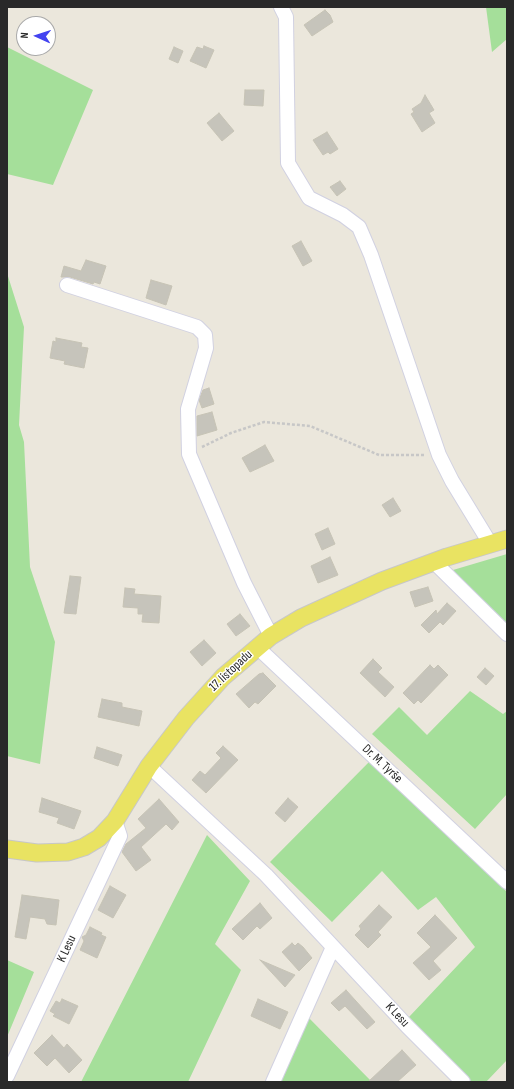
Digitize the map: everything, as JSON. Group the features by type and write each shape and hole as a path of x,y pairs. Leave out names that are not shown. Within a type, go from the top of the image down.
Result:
{"main road":[{"name":"17. listopadu","path":"7,849 37,853 68,852 84,847 99,838 115,821 149,766 170,737 223,677 271,636 301,618 356,592 434,562 507,539"}],"street":[{"path":"281,7 286,18 288,162 309,198 343,216 359,227 371,255 439,455 452,481 491,545"},
{"path":"67,285 197,328 205,335 206,348 188,409 189,454 244,583 271,636"},
{"path":"434,562 507,634"},
{"name":"Dr. M. Tyrše","path":"257,647 507,882"},
{"name":"K Lesu","path":"149,766 266,875 463,1082"},
{"name":"K Lesu","path":"7,1076 120,836 115,821"},
{"path":"273,1082 333,947"}],"path":[{"path":"189,454 231,433 264,422 310,426 380,455 439,455"}],"green space":[{"path":"486,7 507,7 507,39 492,52"},
{"path":"7,47 16,52 16,56 25,56 93,90 53,185 7,174"},
{"path":"7,273 24,327 19,425 24,442 30,567 55,642 40,764 7,756"},
{"path":"507,554 507,630 453,570"},
{"path":"470,691 503,714 507,711 507,794 475,829 372,734 399,707 427,735"},
{"path":"369,762 507,892 507,1060 486,1082 467,1082 409,1017 475,947 436,897 418,910 382,871 332,922 270,862"},
{"path":"207,835 250,881 215,944 241,970 188,1082 81,1082"},
{"path":"7,960 34,972 7,1037"},
{"path":"308,1017 372,1082 281,1082"}],"building":[{"path":"325,10 330,15 333,22 312,36 304,25"},
{"path":"204,46 214,50 206,68 190,61 197,47 203,49"},
{"path":"174,47 183,51 178,63 169,59"},
{"path":"245,90 264,90 263,106 244,105"},
{"path":"425,95 434,110 429,113 435,123 422,132 411,114 414,112 412,109 421,103"},
{"path":"219,113 234,131 222,141 207,123"},
{"path":"327,132 338,149 330,154 328,152 323,155 313,140"},
{"path":"340,181 346,189 337,196 330,187"},
{"path":"301,241 312,261 303,266 292,246"},
{"path":"86,260 106,266 100,284 94,282 93,284 70,277 61,277 64,266 81,271"},
{"path":"151,280 172,286 166,305 146,298"},
{"path":"56,338 82,343 81,347 88,348 84,368 64,364 65,361 50,358 53,341 56,342"},
{"path":"209,388 214,404 202,408 199,400 203,390"},
{"path":"212,412 217,430 197,436 197,416"},
{"path":"265,445 274,461 250,472 242,458"},
{"path":"393,498 401,511 390,517 382,505"},
{"path":"328,528 335,544 322,550 315,534"},
{"path":"330,557 338,575 318,583 311,566"},
{"path":"70,576 81,577 76,614 64,613"},
{"path":"428,587 433,601 415,607 410,592"},
{"path":"125,588 135,589 134,594 161,596 159,623 142,622 143,614 138,614 138,608 123,607"},
{"path":"447,603 456,611 443,625 440,622 429,633 421,625 436,610 437,614"},
{"path":"240,614 250,626 236,636 227,624"},
{"path":"204,640 216,653 202,666 190,652"},
{"path":"373,659 382,668 378,672 394,687 385,697 360,673"},
{"path":"430,665 434,669 438,665 448,675 421,703 418,700 414,704 403,693"},
{"path":"485,668 494,676 486,685 477,677"},
{"path":"263,673 276,686 258,704 255,702 249,708 236,694 259,674"},
{"path":"102,699 122,703 122,707 142,711 139,726 98,717"},
{"path":"223,746 238,760 206,793 192,780 200,771 205,775 221,758 216,753"},
{"path":"97,747 122,755 118,766 94,758"},
{"path":"42,798 81,811 74,829 57,823 59,818 39,812"},
{"path":"288,798 298,807 285,822 275,813"},
{"path":"159,799 179,822 172,830 166,824 141,847 151,860 136,871 122,852 126,844 146,828 138,819"},
{"path":"110,886 126,895 113,918 98,910"},
{"path":"22,895 59,900 56,925 47,924 45,919 30,917 26,939 15,937"},
{"path":"260,903 272,918 260,929 257,926 243,940 232,929"},
{"path":"379,905 392,917 378,932 381,935 368,948 355,935 361,929 359,926"},
{"path":"435,915 457,938 433,961 441,970 429,980 413,963 431,947 417,933"},
{"path":"90,927 102,933 101,935 106,937 97,958 80,950 84,941 82,937 86,935"},
{"path":"292,943 295,946 298,943 312,958 299,971 282,952"},
{"path":"260,960 295,975 285,987"},
{"path":"346,990 375,1022 367,1029 345,1006 339,1011 331,1003"},
{"path":"62,999 78,1006 69,1024 53,1016 55,1014 50,1011 56,1001 60,1003"},
{"path":"258,999 288,1012 280,1029 251,1016"},
{"path":"52,1035 64,1048 67,1044 82,1060 69,1073 55,1058 47,1066 34,1053"},
{"path":"402,1050 416,1065 397,1082 368,1082"}]}
